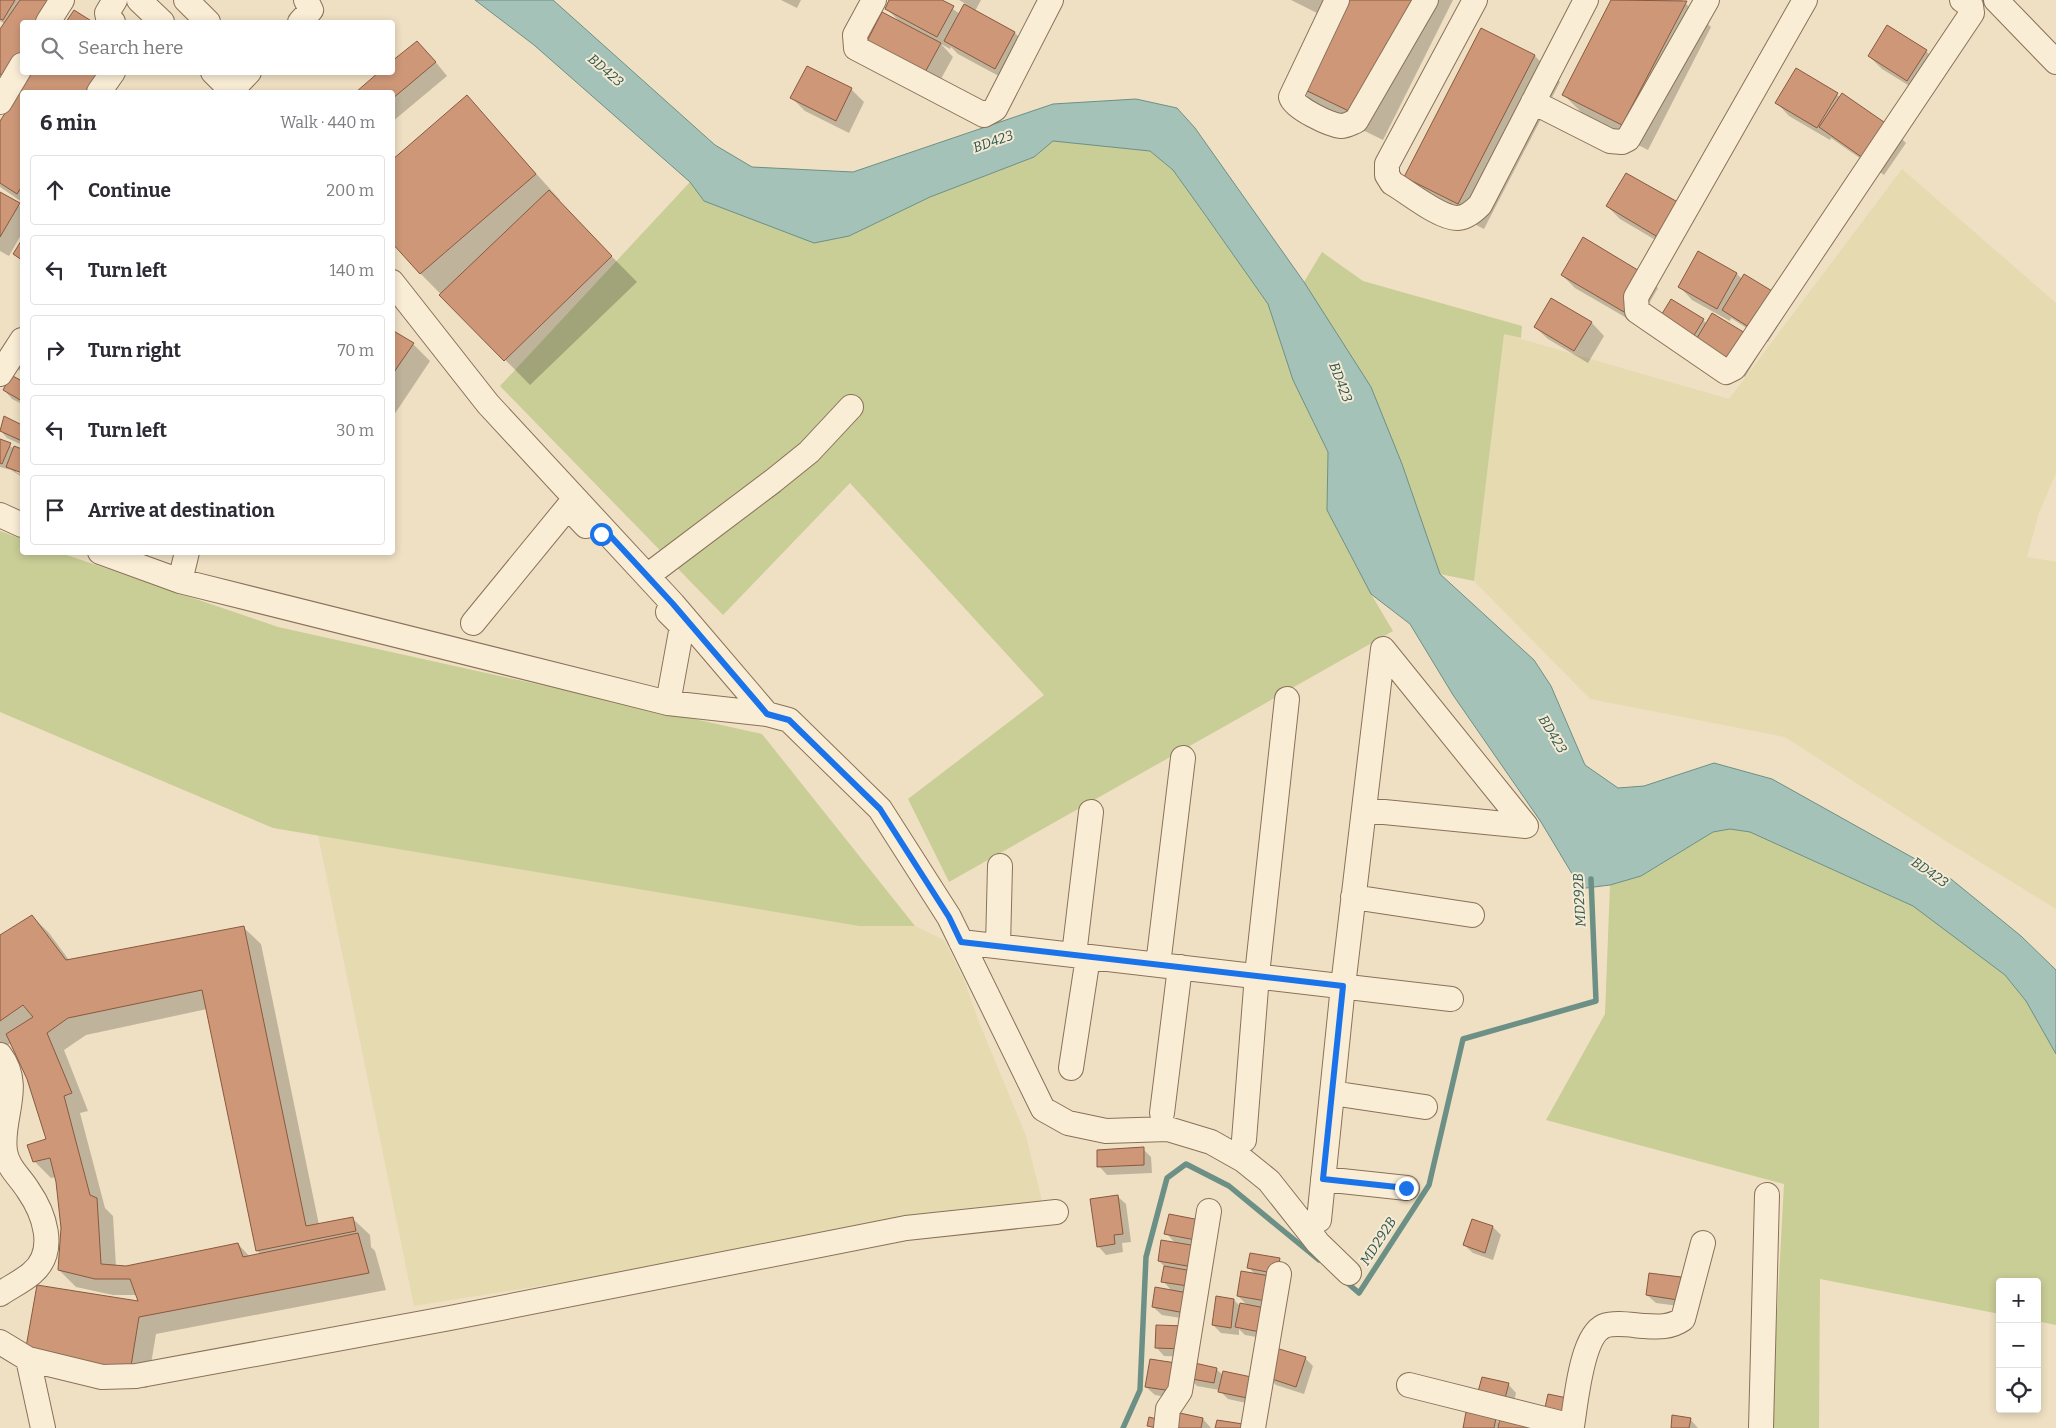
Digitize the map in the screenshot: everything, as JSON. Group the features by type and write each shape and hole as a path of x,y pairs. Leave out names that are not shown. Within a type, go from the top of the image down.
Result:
{"street":[{"path":"49,20 62,0"},
{"path":"110,20 107,13 115,0"},
{"path":"186,0 206,20"},
{"path":"302,20 311,10 306,0"},
{"path":"874,0 856,35 856,48 984,115 995,109 1051,0"},
{"path":"1337,0 1291,97 1297,106 1334,125 1344,126 1356,121 1426,0"},
{"path":"1475,0 1387,164 1387,175 1392,182 1446,216 1458,218 1470,214 1480,205 1586,0"},
{"path":"1533,102 1610,141 1622,142 1628,139 1707,0"},
{"path":"1805,0 1636,297 1637,310 1726,372 1734,368 1972,13 1971,3"},
{"path":"1996,0 2056,62"},
{"path":"0,102 20,68"},
{"path":"100,90 111,75"},
{"path":"216,75 230,90"},
{"path":"234,90 246,75"},
{"path":"395,286 488,404 682,626 668,703"},
{"path":"0,374 20,343"},
{"path":"647,576 809,452 851,407"},
{"path":"473,624 568,507 647,576 767,714"},
{"path":"0,515 20,524"},
{"path":"108,555 180,581 668,703 767,714 789,720 880,809 949,917 1043,1109 1068,1123 1106,1131 1168,1129 1211,1142 1243,1160 1268,1182 1318,1243 1349,1274"},
{"path":"180,581 186,555"},
{"path":"1319,1220 1343,986 1383,650 1526,826 1364,810"},
{"path":"1244,1140 1257,975 1287,699"},
{"path":"1162,1112 1169,966 1183,758"},
{"path":"1072,1068 1091,812"},
{"path":"998,946 1000,866"},
{"path":"1353,897 1472,915"},
{"path":"961,942 1451,999"},
{"path":"0,1055 6,1062 10,1082 11,1107 4,1137 6,1159 28,1190 44,1220 47,1238 44,1256 33,1272 0,1294"},
{"path":"1332,1093 1425,1107"},
{"path":"1323,1179 1406,1188"},
{"path":"1761,1428 1767,1195"},
{"path":"1166,1428 1168,1409 1180,1391 1209,1211"},
{"path":"0,1342 28,1358 102,1377 136,1376 450,1318 906,1228 1056,1212"},
{"path":"1409,1386 1575,1427 1584,1356 1594,1336 1603,1326 1614,1324 1664,1327 1683,1319 1703,1243"},
{"path":"1253,1428 1279,1274"},
{"path":"28,1358 43,1428"}],"shaded area":[{"path":"1902,169 2056,303 2056,473 2039,513 2027,557 2056,562 2056,909 1941,838 1785,737 1590,699 1474,581 1504,334 1729,399"},
{"path":"318,835 859,926 915,926 944,940 964,980 979,1022 1026,1136 1043,1205 414,1306"}],"green space":[{"path":"1053,140 1150,151 1173,170 1268,304 1293,380 1328,452 1327,510 1371,594 1393,631 949,882 908,799 1044,695 850,483 723,615 500,386 690,182 704,201 849,236 930,197 1034,157"},
{"path":"1322,252 1363,281 1522,326 1521,338 1504,334 1474,581 1440,574 1402,464 1304,282"},
{"path":"0,531 20,538 20,555 67,555 278,627 762,734 915,926 859,926 273,828 0,712"},
{"path":"1730,829 1750,832 1913,906 1984,957 2005,975 2026,1001 2056,1054 2056,1325 2041,1322 2041,1278 1996,1278 1996,1313 1820,1279 1819,1428 1771,1428 1784,1184 1546,1120 1605,1014 1610,885 1641,876 1713,832"}],"water":[{"name":"BD423","path":"475,0 553,0 715,145 752,167 853,172 1053,104 1136,99 1177,108 1195,128 1304,282 1371,387 1402,464 1440,574 1534,660 1551,686 1585,765 1618,788 1644,786 1714,763 1772,779 1951,879 2021,936 2056,970 2056,1054 2026,1001 2005,975 1913,906 1750,832 1730,829 1713,832 1641,876 1610,885 1578,889 1577,882 1541,822 1453,695 1410,624 1371,594 1327,510 1328,452 1293,380 1268,304 1173,170 1150,151 1053,141 1034,157 930,197 849,236 814,243 704,201 690,182 534,45"}],"building":[{"path":"0,0 15,0 3,20 0,19"},
{"path":"20,0 56,0 42,20 20,20 20,53 4,77 0,74 0,29"},
{"path":"889,0 942,0 954,6 937,37 885,9"},
{"path":"1336,0 1415,0 1357,115 1293,84"},
{"path":"1611,0 1687,1 1622,125 1562,95"},
{"path":"964,4 1015,32 995,69 944,41"},
{"path":"74,10 90,20 67,20"},
{"path":"882,12 941,43 923,76 865,45"},
{"path":"1887,25 1927,50 1907,81 1868,56"},
{"path":"1481,28 1535,55 1458,204 1404,177"},
{"path":"417,41 436,62 395,96 395,90 358,90 376,75 395,75 395,59"},
{"path":"807,66 852,88 836,121 790,98"},
{"path":"1796,68 1838,93 1817,128 1775,103"},
{"path":"30,75 97,75 86,90 20,90"},
{"path":"20,90 20,189 17,194 0,183 0,121"},
{"path":"1842,93 1894,129 1870,163 1819,127"},
{"path":"467,95 536,174 420,274 395,246 395,157"},
{"path":"1626,173 1683,205 1661,239 1606,206"},
{"path":"549,190 612,256 504,361 439,295"},
{"path":"0,192 20,203 0,237"},
{"path":"1583,237 1646,275 1624,312 1561,275"},
{"path":"20,243 20,259 13,254"},
{"path":"1698,251 1737,273 1717,309 1678,287"},
{"path":"1744,274 1777,294 1755,331 1722,310"},
{"path":"1551,298 1592,322 1574,351 1534,327"},
{"path":"1671,299 1704,319 1690,342 1657,322"},
{"path":"1712,313 1750,336 1731,365 1694,343"},
{"path":"395,332 414,343 395,371"},
{"path":"11,375 20,380 20,400 3,390"},
{"path":"4,416 20,424 20,440 0,431"},
{"path":"0,439 11,443 2,464 0,463"},
{"path":"14,446 20,448 20,472 6,467"},
{"path":"32,915 66,960 244,926 306,1226 353,1217 356,1231 256,1251 202,990 68,1018 47,1033 72,1093 64,1096 90,1195 97,1198 101,1264 126,1266 238,1243 243,1257 358,1233 369,1273 139,1317 130,1372 25,1353 37,1285 138,1301 130,1279 95,1279 58,1270 61,1228 56,1182 50,1158 33,1162 27,1145 46,1139 27,1079 6,1034 33,1017 23,1005 0,1021 0,935"},
{"path":"1144,1147 1144,1165 1097,1167 1097,1150"},
{"path":"1118,1195 1123,1234 1114,1235 1115,1244 1097,1247 1090,1199"},
{"path":"1169,1214 1205,1221 1201,1241 1164,1234"},
{"path":"1472,1219 1493,1226 1485,1253 1463,1245"},
{"path":"1161,1240 1203,1247 1199,1268 1158,1261"},
{"path":"1250,1253 1280,1258 1277,1274 1247,1268"},
{"path":"1164,1266 1198,1272 1195,1287 1161,1282"},
{"path":"1241,1271 1276,1277 1272,1302 1237,1296"},
{"path":"1649,1273 1681,1277 1678,1300 1646,1295"},
{"path":"1155,1287 1188,1293 1185,1313 1152,1307"},
{"path":"1216,1296 1234,1299 1231,1328 1212,1325"},
{"path":"1240,1303 1270,1309 1265,1333 1235,1327"},
{"path":"1156,1325 1186,1326 1185,1349 1155,1348"},
{"path":"1276,1348 1306,1357 1296,1387 1266,1377"},
{"path":"1150,1359 1176,1363 1172,1391 1145,1387"},
{"path":"1190,1362 1217,1368 1214,1383 1187,1378"},
{"path":"1223,1371 1256,1378 1252,1399 1218,1392"},
{"path":"1482,1377 1509,1383 1503,1406 1476,1399"},
{"path":"1548,1394 1567,1398 1563,1416 1544,1412"},
{"path":"1175,1412 1203,1418 1201,1428 1172,1428"},
{"path":"1466,1412 1496,1418 1494,1428 1463,1428"},
{"path":"1672,1415 1691,1418 1689,1428 1671,1428"},
{"path":"1149,1417 1164,1421 1157,1428 1147,1426"},
{"path":"1500,1418 1547,1428 1498,1428"},
{"path":"1217,1420 1243,1424 1242,1428 1215,1428"}],"waterway":[{"name":"MD292B","path":"1344,1280 1359,1293 1429,1185 1463,1039 1596,1001 1591,879"},
{"name":"MD292B","path":"1123,1428 1140,1390 1146,1257 1167,1178 1186,1164 1229,1186 1319,1260"}],"route":[{"path":"601,534 604,529 673,604 767,714 789,720 880,809 949,917 961,942 1343,986 1323,1179 1406,1188"}]}
